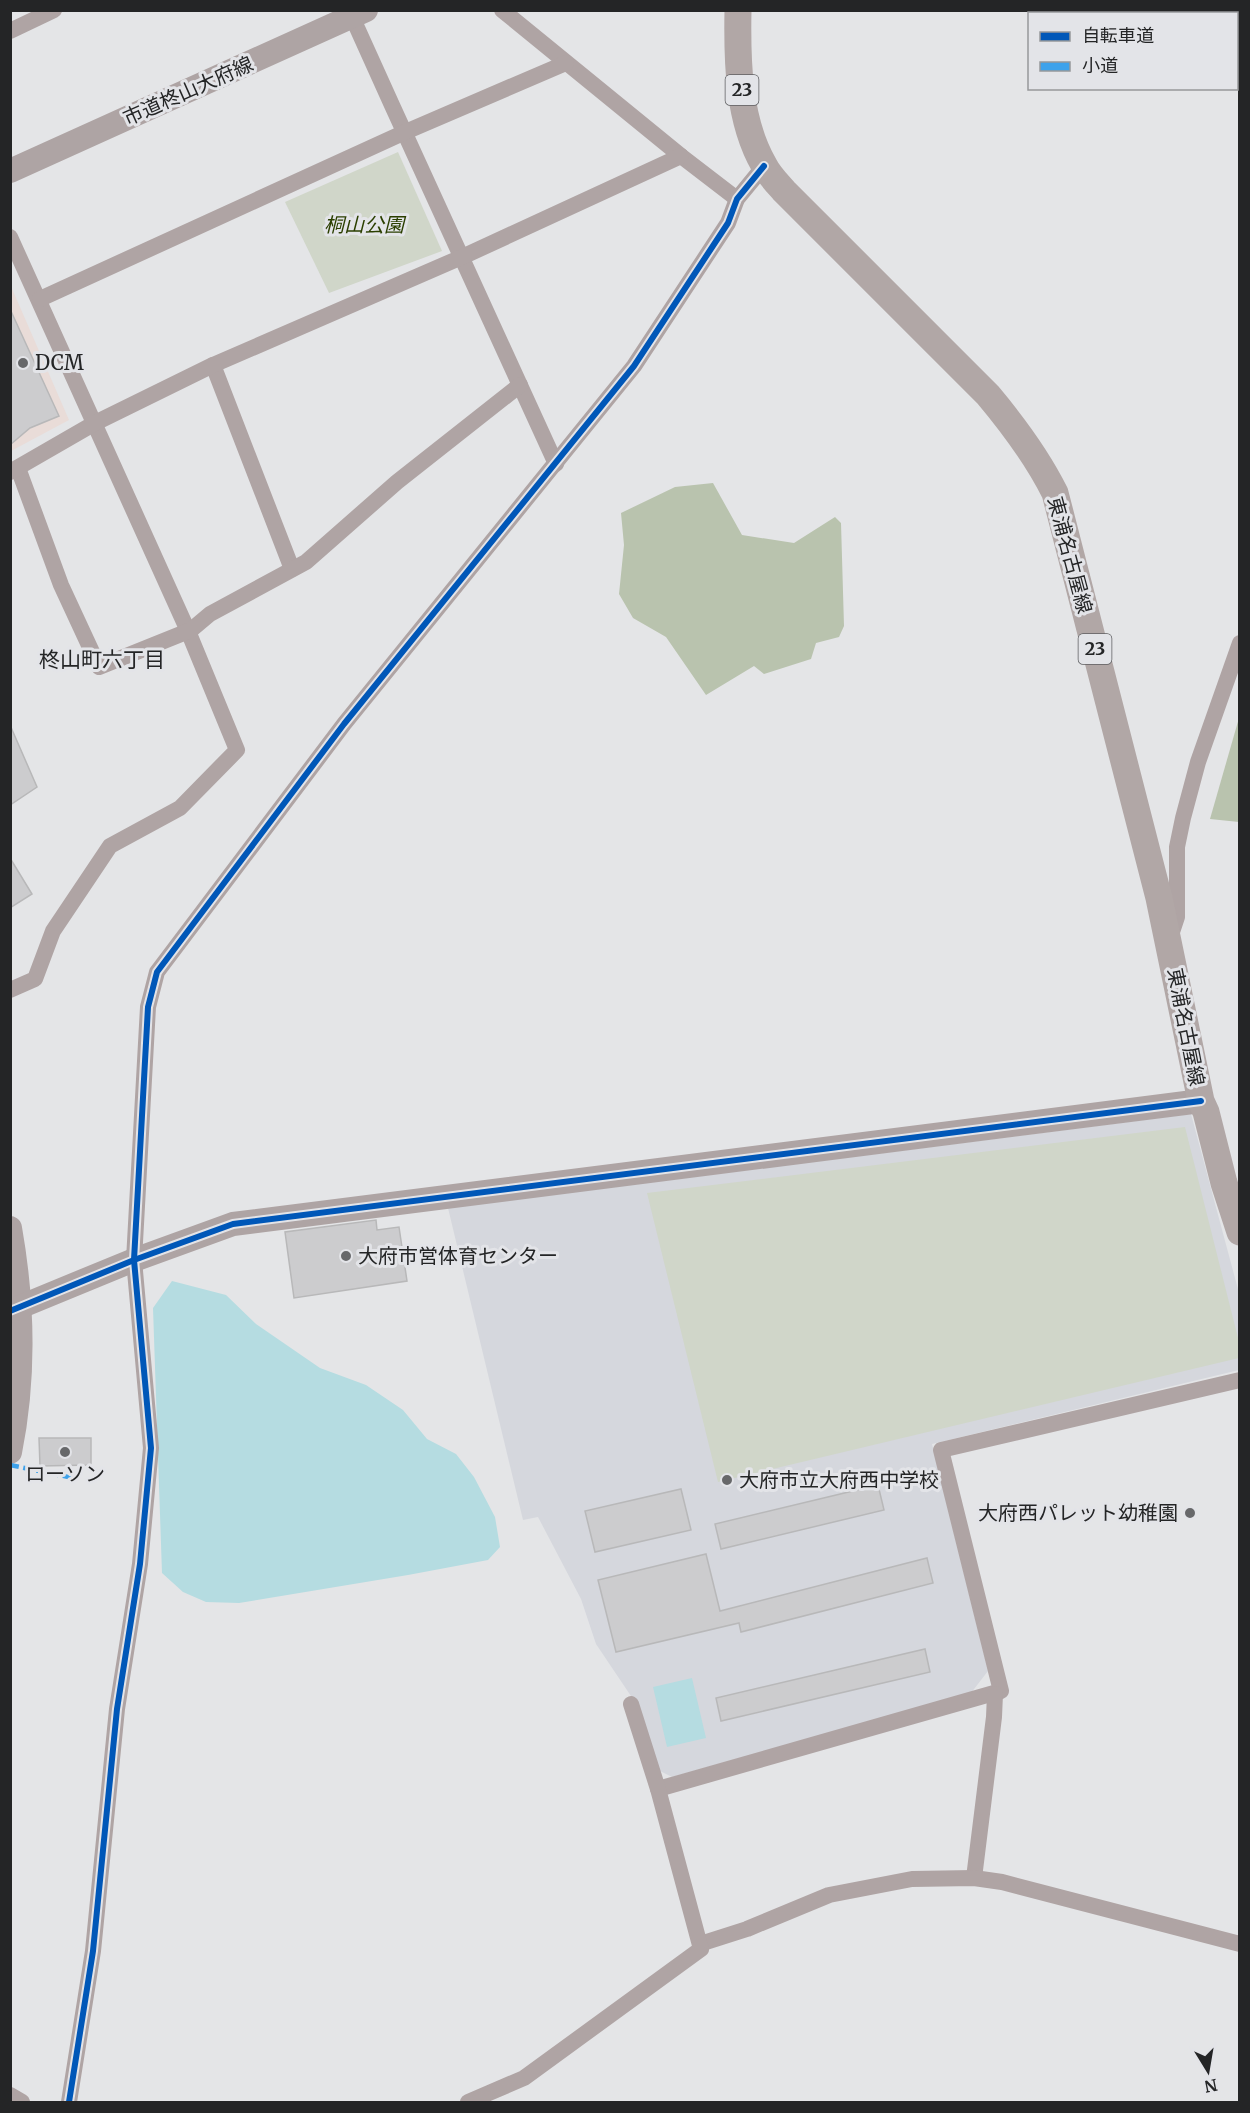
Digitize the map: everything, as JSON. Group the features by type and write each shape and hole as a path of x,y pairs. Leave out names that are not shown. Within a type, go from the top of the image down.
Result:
{"main road":[{"name":"東浦名古屋線","path":"738,10 737,57 746,115 753,142 764,166 784,191 988,395 1013,425 1041,465 1055,493 1169,942 1201,1101 1239,1228"}],"street":[{"path":"10,31 54,10"},
{"path":"502,10 737,199"},
{"path":"356,13 404,133 556,464"},
{"name":"市道柊山大府線","path":"10,171 356,13"},
{"path":"40,299 404,133 566,63"},
{"path":"520,385 397,482 306,562 210,614 188,631 99,667 61,585 14,470 95,423 213,365 462,257 681,156"},
{"path":"69,2103 93,1951 117,1709 140,1564 151,1448 134,1260 147,1007 157,972 344,724 634,366 728,223 737,199 764,166"},
{"path":"10,237 40,299 188,631 237,750 180,808 110,846 53,932 35,979 10,990"},
{"path":"213,365 292,569"},
{"path":"1169,942 1177,917 1177,847 1183,818 1205,742 1239,644"},
{"path":"15,1309 134,1260 233,1224 1201,1101"},
{"path":"10,1228 16,1260 15,1309 21,1377 10,1452"},
{"path":"658,1789 1001,1691 941,1450 1239,1380"},
{"path":"974,1878 995,1694"},
{"path":"468,2103 524,2078 701,1949 658,1789 631,1704"},
{"path":"700,1944 747,1929 829,1895 912,1879 974,1878 1002,1882 1239,1944"},
{"path":"10,2095 22,2103"}],"shaded area":[{"name":"DCM","path":"10,284 69,420 11,451 10,451"},
{"name":"大府市立大府西中学校","path":"1191,1114 1239,1293 1239,1370 932,1444 988,1671 971,1693 672,1777 658,1770 635,1702 596,1644 581,1599 538,1517 523,1520 448,1208"}],"green space":[{"name":"桐山公園","path":"398,152 442,251 329,293 285,202"},
{"path":"713,483 742,535 794,543 835,517 841,523 844,626 839,637 816,643 811,659 764,674 754,666 706,695 666,637 633,618 619,594 624,545 621,513 675,487"},
{"path":"1239,718 1239,822 1210,819"},
{"path":"1185,1127 1239,1342 1239,1358 718,1482 647,1193"}],"water":[{"path":"172,1281 226,1295 256,1324 320,1368 366,1385 403,1410 427,1439 456,1454 474,1477 495,1517 500,1547 488,1560 239,1603 206,1602 183,1592 162,1573 153,1308"},
{"path":"692,1678 706,1738 667,1747 653,1687"}],"building":[{"name":"DCM","path":"10,309 59,416 30,428 10,445"},
{"path":"10,725 37,787 10,805"},
{"path":"10,858 32,894 10,908"},
{"name":"大府市営体育センター","path":"376,1220 377,1230 399,1227 407,1281 294,1298 285,1232"},
{"name":"ローソン","path":"39,1438 91,1438 91,1465 40,1466"},
{"path":"878,1485 884,1510 721,1549 715,1524"},
{"path":"681,1489 691,1530 595,1552 585,1511"},
{"path":"706,1554 720,1611 927,1558 933,1583 741,1632 739,1623 616,1652 598,1580"},
{"path":"925,1649 930,1672 721,1721 716,1698"}],"marked path":[{"path":"10,1465 73,1478"}],"cycle path":[{"path":"69,2102 93,1951 117,1709 140,1564 151,1448 134,1260 148,1007 157,972 344,724 634,366 728,223 737,199 764,166"},
{"path":"10,1311 134,1260 233,1224 1201,1101"}],"place":[{"name":"DCM","path":"23,363"},
{"name":"大府市営体育センター","path":"346,1256"},
{"name":"ローソン","path":"65,1452"},
{"name":"大府市立大府西中学校","path":"727,1480"},
{"name":"大府西パレット幼稚園","path":"1190,1513"}],"district":[{"name":"柊山町六丁目","path":"102,660"}]}
